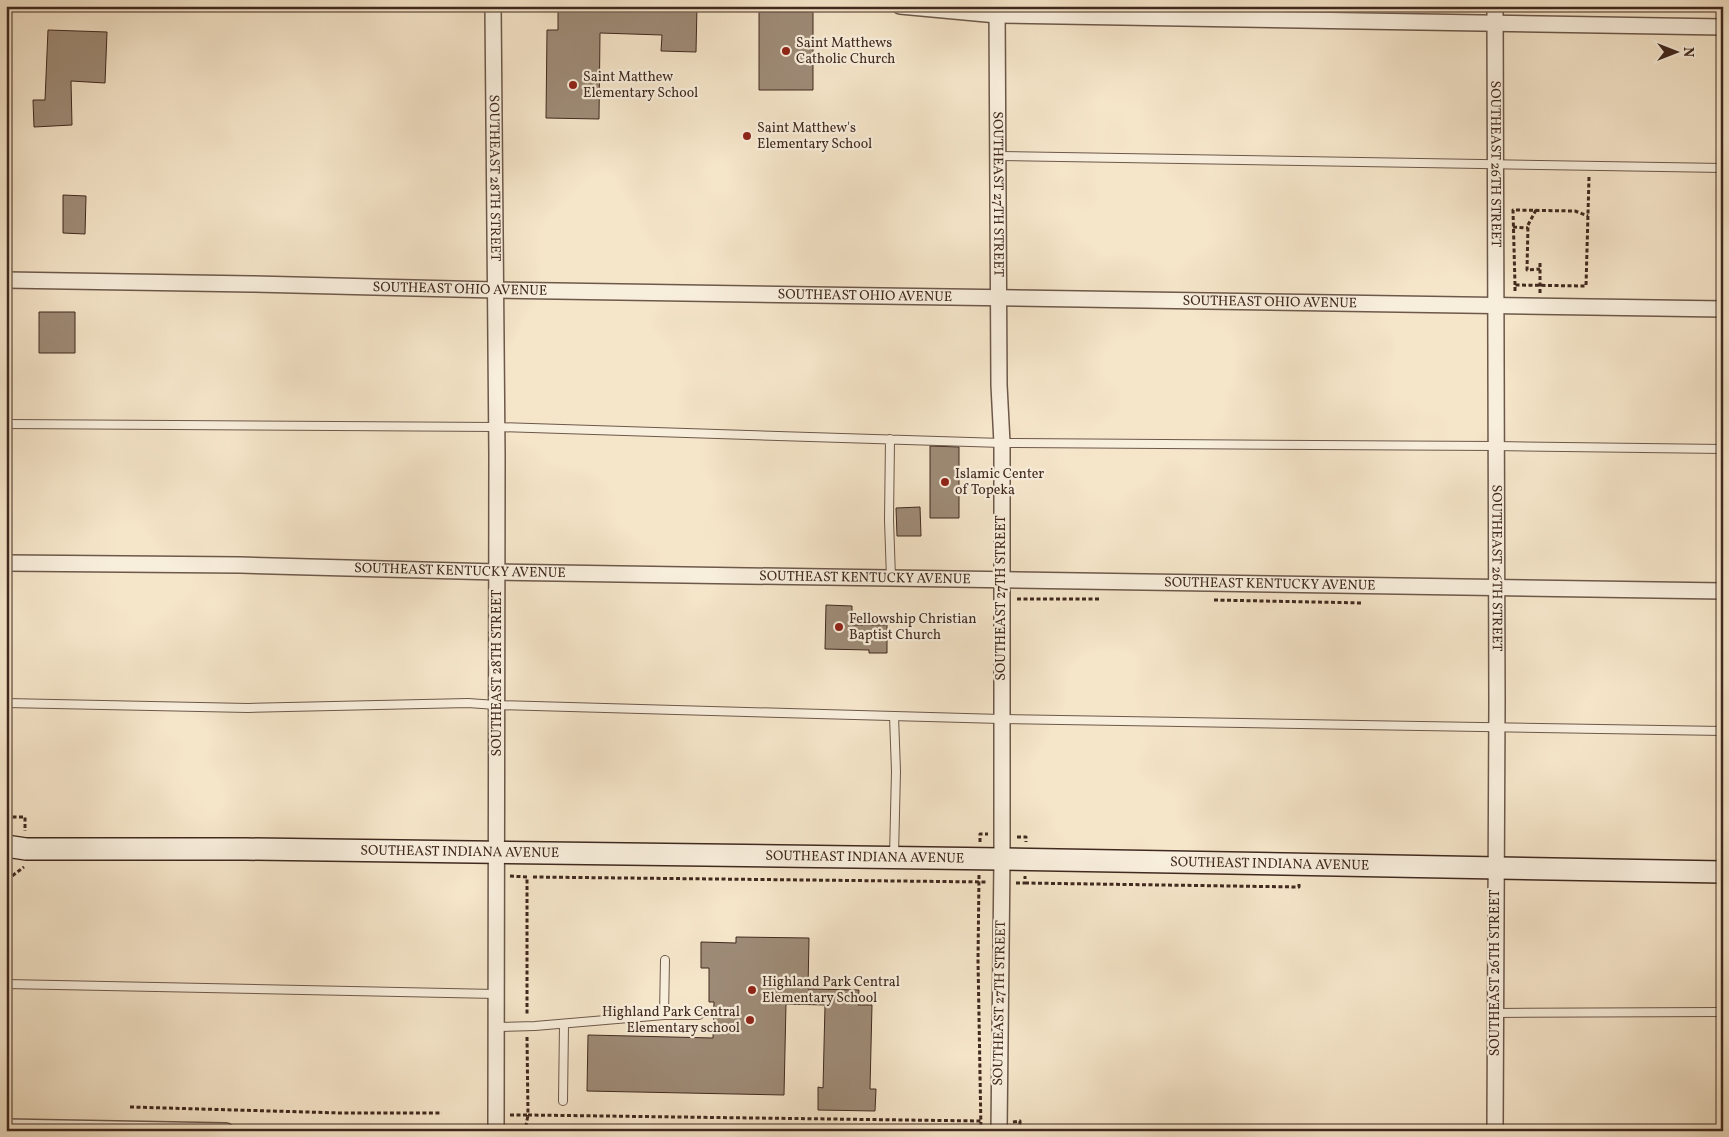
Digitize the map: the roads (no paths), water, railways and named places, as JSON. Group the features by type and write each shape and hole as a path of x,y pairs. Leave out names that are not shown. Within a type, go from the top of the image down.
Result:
{"street":[{"name":"SOUTHEAST 28TH STREET","path":"493,6 497,427 496,1131"},
{"path":"900,6 1495,23 1723,27"},
{"name":"SOUTHEAST 26TH STREET","path":"1495,6 1497,727 1495,1131"},
{"name":"SOUTHEAST 27TH STREET","path":"997,10 999,385 1002,443 1002,859 999,1126"},
{"name":"SOUTHEAST OHIO AVENUE","path":"6,280 495,290 1723,309"},
{"name":"SOUTHEAST KENTUCKY AVENUE","path":"6,563 240,565 497,572 1723,591"},
{"name":"SOUTHEAST INDIANA AVENUE","path":"6,846 26,849 246,849 1002,859 1723,872"},
{"path":"6,1127 226,1131"}],"lane":[{"path":"998,156 1723,168"},
{"path":"6,424 497,427 1002,443 1496,446 1723,450"},
{"path":"890,439 889,520 891,578"},
{"path":"6,703 248,708 468,703 1001,719 1723,731"},
{"path":"894,716 896,771 894,858"},
{"path":"664,1015 665,960"},
{"path":"6,984 496,994"},
{"path":"1495,1013 1723,1012"},
{"path":"496,1027 564,1024 664,1015 699,1015"},
{"path":"563,1101 564,1024"}],"place":[{"name":"Saint Matthews Catholic Church","path":"786,51"},
{"name":"Saint Matthew Elementary School","path":"573,85"},
{"name":"Saint Matthew's Elementary School","path":"747,136"},
{"name":"Islamic Center of Topeka","path":"945,482"},
{"name":"Fellowship Christian Baptist Church","path":"839,627"},
{"name":"Highland Park Central Elementary School","path":"752,990"},
{"name":"Highland Park Central Elementary school","path":"750,1020"}]}
